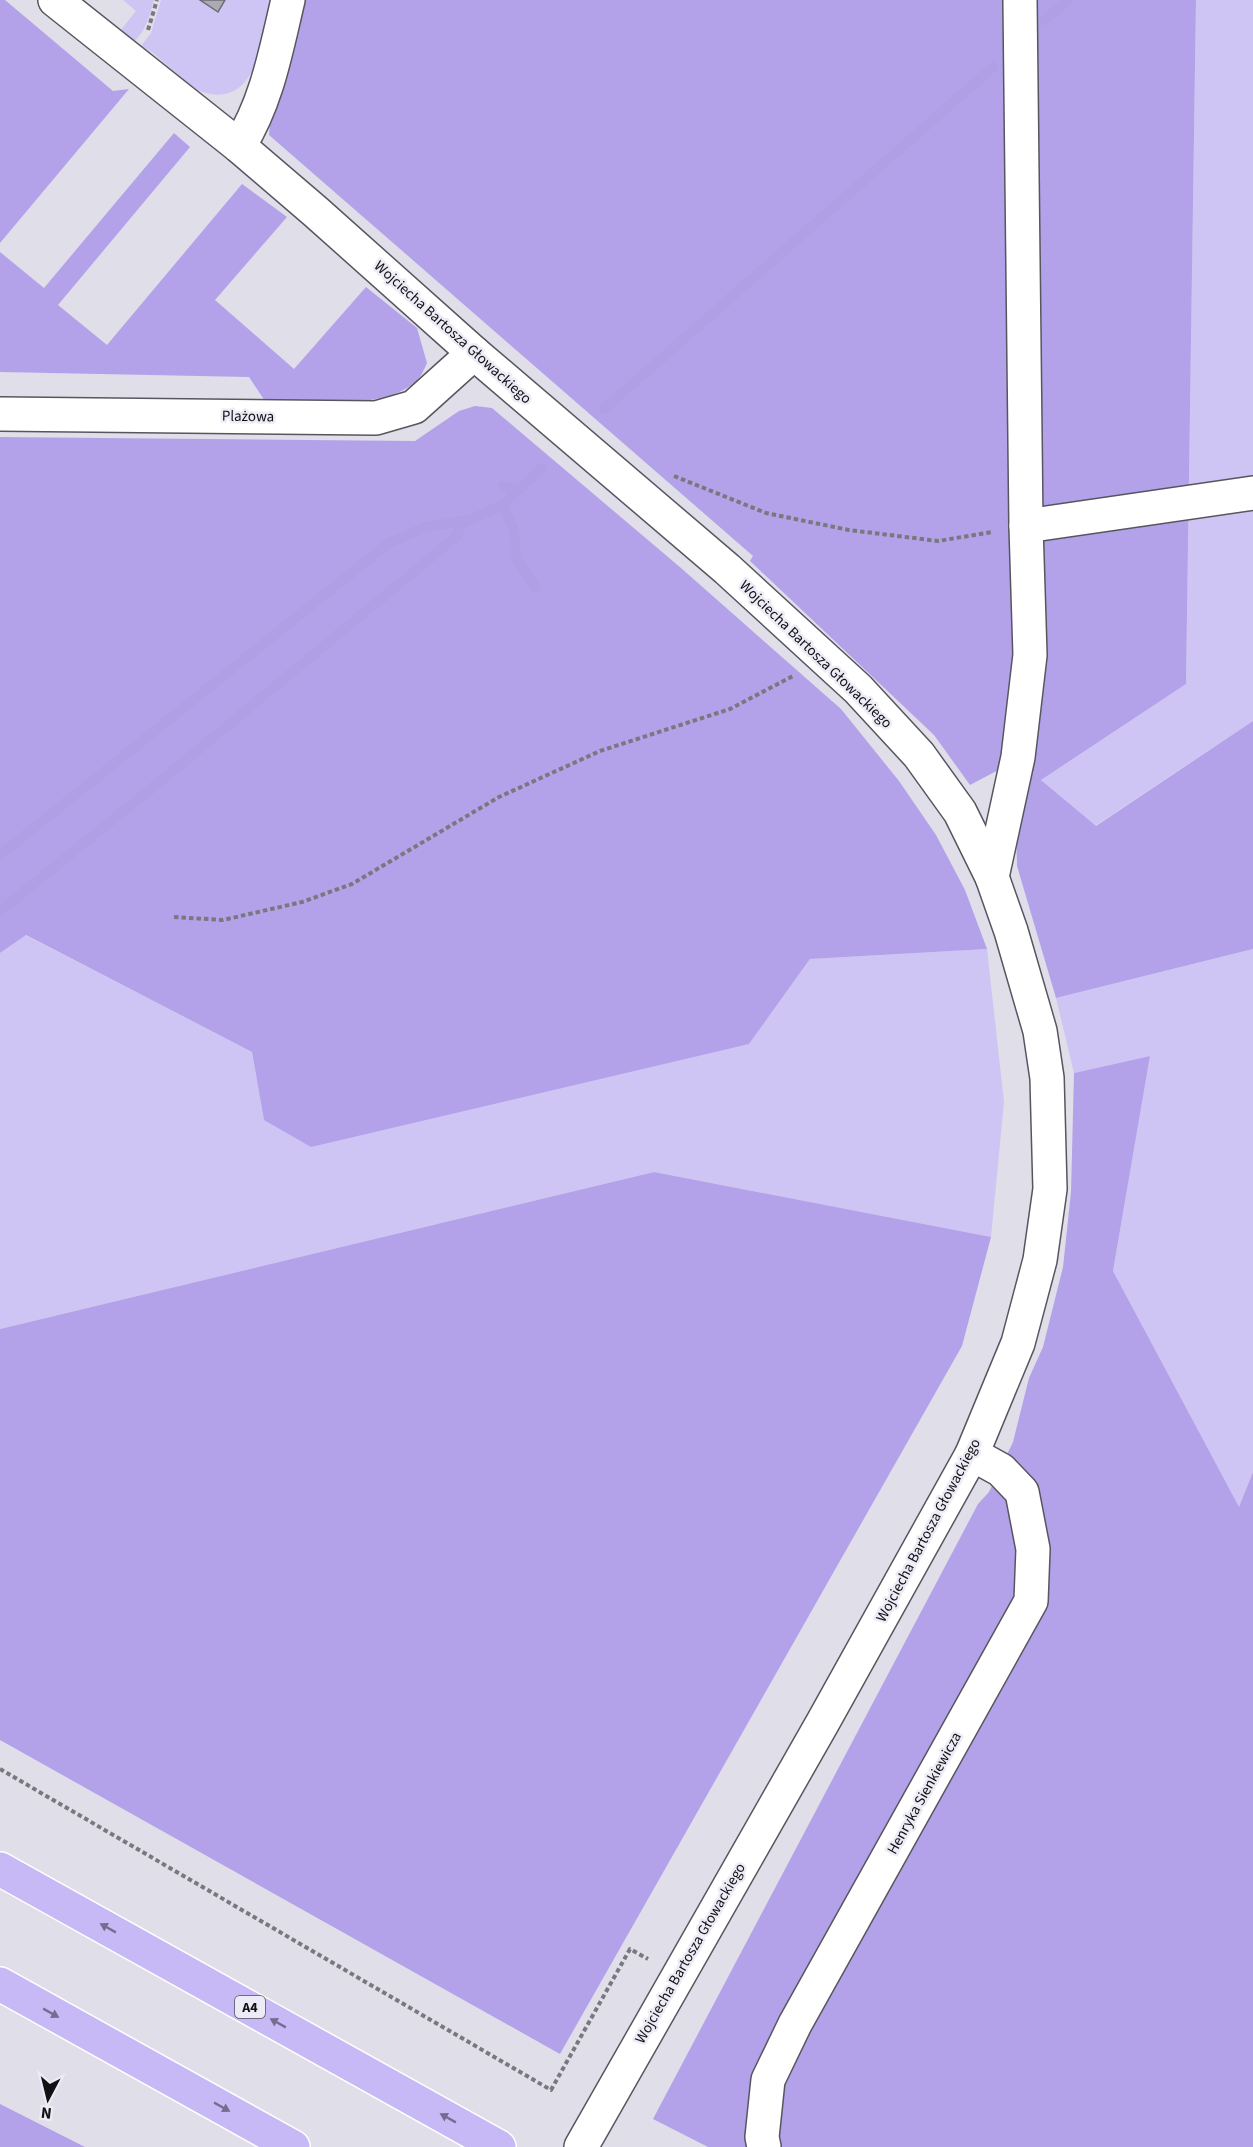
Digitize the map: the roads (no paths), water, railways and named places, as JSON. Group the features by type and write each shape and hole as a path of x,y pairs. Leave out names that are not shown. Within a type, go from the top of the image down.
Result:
{"highway":[{"name":"A4","path":"0,1869 499,2147"},
{"path":"0,1984 293,2147"}],"street":[{"name":"Wojciecha Bartosza Głowackiego","path":"55,0 239,146 372,260 474,353 727,569 858,689 919,755 960,812 992,877 1011,931 1040,1031 1047,1078 1050,1189 1040,1260 1018,1343 972,1454 823,1722 664,1968 581,2147"},
{"path":"239,146 266,89 288,0"},
{"path":"992,877 1018,757 1030,655 1026,526 1020,0"},
{"name":"Plażowa","path":"0,414 376,418 414,407 474,353"},
{"path":"1026,526 1253,493"},
{"name":"Henryka Sienkiewicza","path":"764,2147 762,2137 768,2080 795,2024 1031,1601 1033,1549 1022,1492 1001,1470 972,1454"}],"waterway":[{"path":"1045,20 1068,0"},
{"path":"604,409 993,67"},
{"path":"0,855 389,543 426,527 470,520 502,505 542,468"},
{"path":"503,486 517,490"},
{"path":"502,505 514,530 516,559 536,588"},
{"path":"0,911 457,536 462,521"}]}
